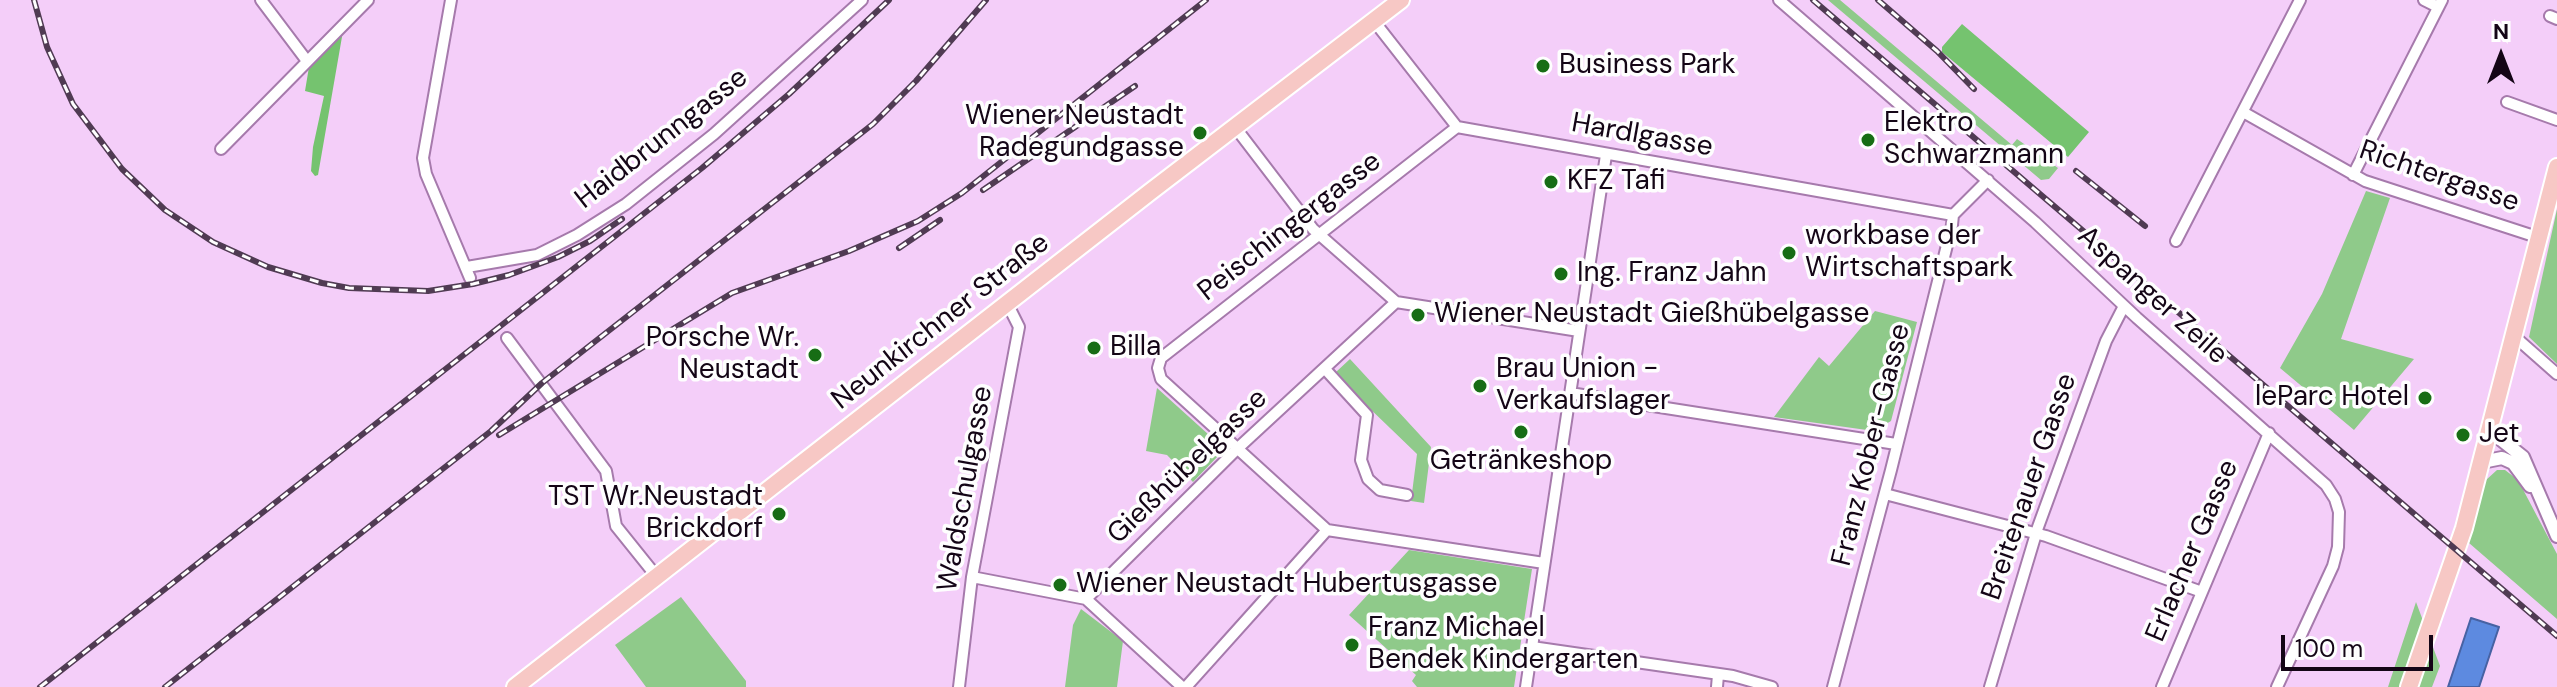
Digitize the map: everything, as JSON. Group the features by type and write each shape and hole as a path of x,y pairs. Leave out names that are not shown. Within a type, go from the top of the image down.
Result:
{"main road":[{"name":"Neunkirchner Straße","path":"515,687 1401,0"},
{"path":"2409,687 2452,565 2482,462 2557,167"}],"street":[{"path":"261,0 307,61"},
{"path":"221,149 368,0"},
{"name":"Haidbrunngasse","path":"451,0 423,158 426,174 469,273 537,255 577,235 626,204 714,134 862,0"},
{"name":"Aspanger Zeile","path":"1779,0 1988,180 2124,306 2326,485 2339,512 2338,547 2333,566 2277,687"},
{"path":"2176,241 2300,0"},
{"path":"2353,175 2440,3 2424,0"},
{"path":"1374,21 1457,127"},
{"path":"2507,102 2557,120"},
{"name":"Richtergasse","path":"2243,112 2353,175 2537,237"},
{"path":"1235,127 1318,235 1396,302 1579,331"},
{"name":"Hardlgasse","path":"1457,127 1953,215"},
{"name":"Peischingergasse","path":"1237,449 1161,379 1158,368 1161,358 1457,127"},
{"path":"1526,687 1606,155"},
{"path":"1953,215 1988,180"},
{"name":"Franz Kober-Gasse","path":"1833,687 1885,494 1953,215"},
{"name":"Gießhübelgasse","path":"1086,599 1237,449 1396,302"},
{"name":"Waldschulgasse","path":"959,687 972,577 1019,327 1007,303"},
{"name":"Breitenauer Gasse","path":"1990,687 2036,533 2106,341 2124,306"},
{"path":"2514,336 2557,374"},
{"path":"507,338 606,471 616,526 657,577"},
{"path":"1325,369 1367,415 1361,460 1368,479 1380,490 1407,495"},
{"path":"1570,393 1896,444"},
{"path":"2491,428 2494,434 2523,457 2557,536"},
{"name":"Erlacher Gasse","path":"2162,687 2269,433"},
{"path":"1237,449 1327,530 1544,563"},
{"path":"2482,462 2502,458 2513,463 2543,505"},
{"path":"1885,494 2036,533 2202,592"},
{"path":"972,577 1086,599 1184,687 1327,530"},
{"path":"1532,647 1718,675 1772,687"},
{"path":"1717,687 1718,675"}],"green space":[{"path":"1828,0 1840,0 2012,145 2017,139 2058,168 2049,179 2041,180"},
{"path":"1962,24 2089,132 2068,157 1942,52 1942,47"},
{"path":"343,31 318,175 315,176 311,171 313,147 324,96 305,91 309,67"},
{"path":"2366,191 2390,198 2341,339 2414,359 2354,430 2280,368 2322,294"},
{"path":"2557,209 2557,364 2529,337"},
{"path":"1875,311 1917,322 1891,421 1874,431 1774,417 1819,357 1829,366"},
{"path":"1350,359 1431,447 1424,503 1411,501 1417,454 1336,376 1336,372"},
{"path":"1157,388 1219,444 1220,454 1193,482 1167,455 1146,451"},
{"path":"2497,470 2505,470 2518,480 2557,554 2557,619 2469,543 2486,480"},
{"path":"1409,550 1532,569 1514,687 1417,687 1412,681 1416,675 1349,615"},
{"path":"681,597 746,681 746,687 646,687 615,645"},
{"path":"2416,602 2440,666 2432,687 2388,687"},
{"path":"1081,609 1123,641 1117,687 1065,687 1073,625"}],"water":[{"path":"2471,618 2499,627 2479,687 2448,687"}],"railway":[{"path":"34,0 47,47 73,104 122,169 165,210 213,242 268,267 349,288 428,291 509,275 558,257 590,241 622,219"},
{"path":"40,687 702,168 789,94 889,0"},
{"path":"165,687 491,431 542,383 873,124 916,81 986,0"},
{"path":"499,435 732,293 849,251 918,221 962,193 1206,0"},
{"path":"1813,0 2557,636"},
{"path":"1878,0 1937,51 1974,89"},
{"path":"983,190 1135,86"},
{"path":"2076,171 2145,226"},
{"path":"899,248 940,220"}],"place":[{"name":"Business Park","path":"1543,66"},
{"name":"Wiener Neustadt Radegundgasse","path":"1200,133"},
{"name":"Elektro Schwarzmann","path":"1868,140"},
{"name":"KFZ Tafi","path":"1551,182"},
{"name":"workbase der Wirtschaftspark","path":"1789,253"},
{"name":"Ing. Franz Jahn","path":"1561,274"},
{"name":"Wiener Neustadt Gießhübelgasse","path":"1418,315"},
{"name":"Billa","path":"1094,348"},
{"name":"Porsche Wr. Neustadt","path":"815,355"},
{"name":"Brau Union - Verkaufslager","path":"1480,386"},
{"name":"leParc Hotel","path":"2425,398"},
{"name":"Getränkeshop","path":"1521,432"},
{"name":"Jet","path":"2463,435"},
{"name":"TST Wr.Neustadt Brickdorf","path":"779,514"},
{"name":"Wiener Neustadt Hubertusgasse","path":"1060,585"},
{"name":"Franz Michael Bendek Kindergarten","path":"1352,645"}]}
